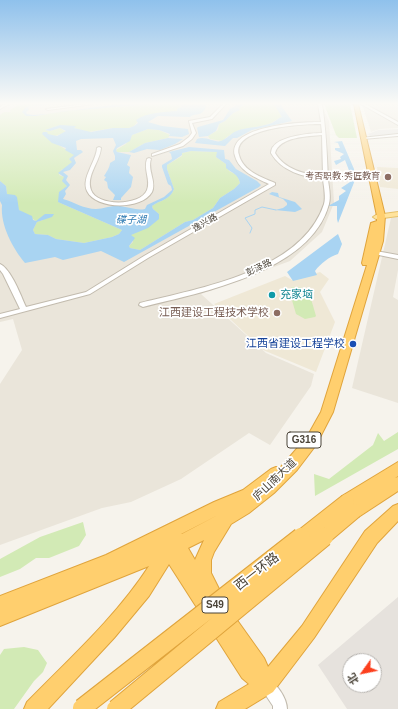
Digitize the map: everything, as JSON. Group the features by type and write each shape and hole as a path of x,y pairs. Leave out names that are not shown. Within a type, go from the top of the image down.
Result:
{"highway":[{"name":"庐山南大道","path":"0,617 171,541 219,507 248,495 273,476 307,437 316,421 359,294 378,217 360,137"},
{"name":"庐山南大道","path":"0,605 110,562 171,541 225,520 252,503 270,488 311,442 322,425 336,384 379,241 378,217 363,138"},
{"name":"西一环路","path":"116,709 351,506 398,468"},
{"name":"西一环路","path":"82,709 351,506 398,483"},
{"path":"226,709 266,685 308,632 372,537 398,511"},
{"path":"215,602 203,573 204,561 210,544 225,520"},
{"path":"171,541 205,591 215,602 257,665 266,685"},
{"path":"171,541 249,671 266,685"},
{"path":"34,709 108,632 143,590 171,541"}],"main road":[{"path":"378,217 398,214"}],"street":[{"path":"154,155 183,145 191,137"},
{"name":"逸兴路","path":"0,316 88,293 273,184 248,171 236,157 236,148 247,137"},
{"path":"293,137 286,139 273,150 277,160 301,173 325,179"},
{"name":"彭泽路","path":"143,305 224,283 249,274 274,262 297,247 312,232 324,215 326,203 323,137"},
{"path":"363,138 374,137"},
{"path":"99,148 99,156 89,172 87,180 90,192 95,199 104,202 126,203 139,200 148,194 151,187 146,165 149,159"},
{"path":"376,253 398,257"},
{"path":"0,266 6,273 24,310"},
{"path":"266,685 280,704 280,709"}],"shaded area":[{"path":"0,137 330,137 334,203 322,232 290,261 201,294 266,353 314,374 311,386 270,445 249,433 181,479 131,502 102,508 0,545 0,384 22,350 13,319 0,322"},
{"name":"考否职教·秀匠教育","path":"377,167 398,168 398,189 380,187"},
{"path":"398,216 398,270 393,297 398,300 398,403 352,388 391,218"},
{"name":"江西建设工程技术学校","path":"320,272 329,279 320,292 335,322 316,372 263,350 214,304 285,276 292,280"},
{"path":"398,597 398,709 347,709 318,665"}],"green space":[{"path":"0,137 47,137 75,155 69,159 73,162 61,170 59,175 64,177 67,186 62,190 58,202 122,230 119,234 112,237 84,243 56,239 48,235 35,234 33,230 37,222 43,220 42,218 36,221 19,210 12,195 7,195 6,186 0,181"},
{"path":"131,137 169,137 145,143 129,152 117,152 116,150 126,144"},
{"path":"209,137 227,137 223,141 210,139"},
{"path":"338,137 357,138 339,138"},
{"path":"191,151 218,152 216,157 226,164 229,171 237,175 240,183 220,198 213,208 193,220 185,222 140,250 130,248 129,246 133,242 130,235 159,214 153,209 152,206 167,198 174,189 167,165 182,156 182,153"},
{"path":"292,287 300,287 309,292 316,316 315,317 305,319 296,314 289,290"},
{"path":"398,432 398,449 315,496 314,474 329,479 373,445 378,433 384,441"},
{"path":"83,522 86,535 79,546 49,558 36,558 20,569 0,577 0,559 40,537"},
{"path":"24,647 38,650 47,663 43,672 34,681 14,709 0,709 0,655 4,649"}],"water":[{"name":"碟子湖","path":"45,137 131,137 130,141 116,150 117,152 131,155 127,165 130,167 129,173 133,177 131,187 121,198 121,200 113,200 115,195 108,188 107,182 104,180 106,177 104,176 110,163 115,160 113,151 116,145 113,138 81,139 76,141 77,150 81,150 83,152 74,158 76,163 70,170 63,172 68,176 66,180 70,185 65,191 66,194 63,199 92,209 123,206 136,209 145,209 147,205 164,197 172,190 171,186 168,184 162,165 172,159 169,152 189,147 224,150 225,159 229,160 236,169 257,181 261,185 124,262 101,251 63,260 55,257 25,263 12,244 5,228 2,205 0,201 0,181 6,186 7,194 15,195 17,197 19,210 32,216 33,220 36,221 45,214 54,214 52,217 37,222 33,230 35,234 48,235 56,239 84,243 112,237 119,234 122,230 58,202 59,192 67,186 62,181 64,177 58,173 72,162 69,159 74,155 65,150 66,148 52,143","holes":["191,151 217,152 216,157 226,164 226,168 236,176 240,183 220,198 213,208 193,220 185,222 140,250 130,248 129,246 135,238 131,235 148,228 159,219 159,214 153,209 152,206 167,198 174,189 167,165 182,155 182,153"]},
{"path":"227,137 239,137 233,138 225,146 195,143 197,139 201,138 217,141"},
{"path":"168,138 183,139 160,150 147,149 134,153 129,152 145,143"},
{"path":"342,141 354,169 355,180 338,223 337,206 328,206 339,200 339,196 346,191 341,188 350,182 348,179 336,176 341,173 350,175 345,160 336,165 334,161 341,159 340,157 344,154 335,150 335,148 340,148 338,143 334,142"},
{"path":"272,192 278,193 279,197 295,202 302,209 295,212 275,210 283,208 287,205 287,203 283,199 269,194"},
{"path":"338,234 342,244 338,254 320,265 315,271 317,275 293,281 287,272"}],"waterway":[{"path":"250,233 252,228 245,218 255,214 255,210 262,207 276,210"}],"place":[{"name":"考否职教·秀匠教育","path":"388,177"},
{"name":"充家垴","path":"272,295"},
{"name":"江西建设工程技术学校","path":"277,313"},
{"name":"江西省建设工程学校","path":"353,344"}]}
